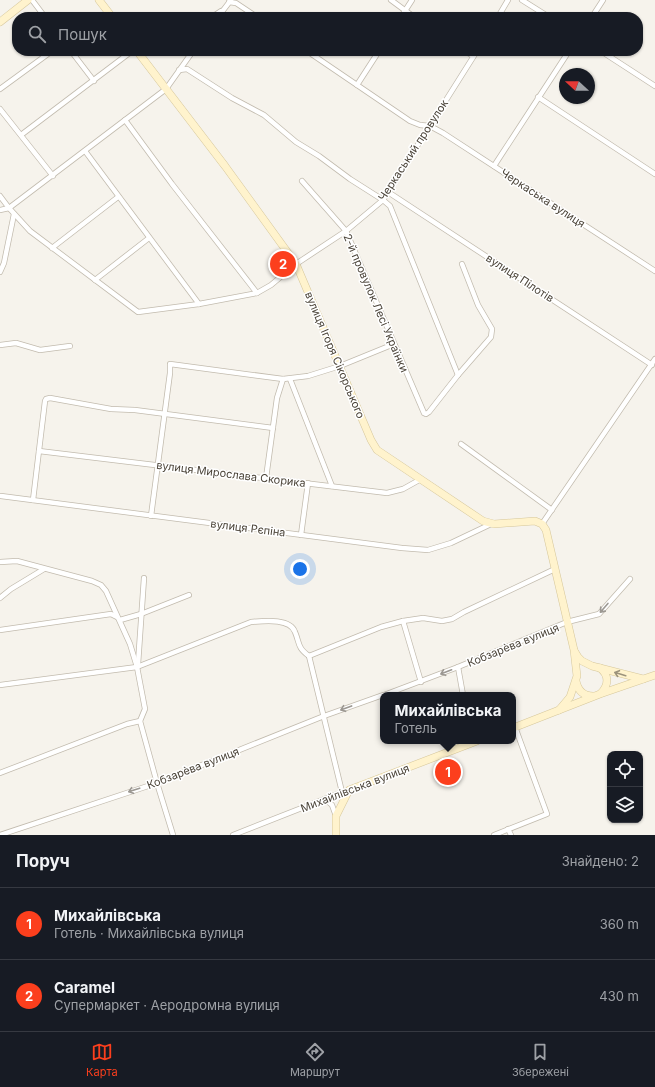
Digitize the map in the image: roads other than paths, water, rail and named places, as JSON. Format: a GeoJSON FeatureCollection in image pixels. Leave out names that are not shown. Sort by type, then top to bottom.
{"type":"FeatureCollection","features":[{"type":"Feature","properties":{"kind":"main road"},"geometry":{"type":"LineString","coordinates":[[13,12],[28,0]]}},
{"type":"Feature","properties":{"kind":"main road"},"geometry":{"type":"LineString","coordinates":[[99,0],[108,12]]}},
{"type":"Feature","properties":{"kind":"main road"},"geometry":{"type":"LineString","coordinates":[[0,22],[12,13]]}},
{"type":"Feature","properties":{"kind":"main road","name":"вулиця Ігоря Сікорського"},"geometry":{"type":"LineString","coordinates":[[141,56],[225,166],[296,264],[371,440],[377,450],[483,521],[494,524],[536,521],[542,524]]}},
{"type":"Feature","properties":{"kind":"main road"},"geometry":{"type":"LineString","coordinates":[[542,524],[546,530],[568,622],[574,650],[577,678],[579,689],[586,695],[598,695],[606,686],[607,679],[606,674],[595,666],[584,668],[577,678],[570,697],[559,710]]}},
{"type":"Feature","properties":{"kind":"main road"},"geometry":{"type":"LineString","coordinates":[[574,650],[582,661],[643,680]]}},
{"type":"Feature","properties":{"kind":"main road"},"geometry":{"type":"LineString","coordinates":[[516,726],[655,675]]}},
{"type":"Feature","properties":{"kind":"main road","name":"Михайлівська вулиця"},"geometry":{"type":"LineString","coordinates":[[346,791],[469,744]]}},
{"type":"Feature","properties":{"kind":"main road"},"geometry":{"type":"LineString","coordinates":[[336,835],[336,816],[346,791]]}},
{"type":"Feature","properties":{"kind":"street"},"geometry":{"type":"LineString","coordinates":[[32,0],[41,12]]}},
{"type":"Feature","properties":{"kind":"street"},"geometry":{"type":"LineString","coordinates":[[391,0],[405,11],[412,0]]}},
{"type":"Feature","properties":{"kind":"street"},"geometry":{"type":"LineString","coordinates":[[501,12],[508,0]]}},
{"type":"Feature","properties":{"kind":"street"},"geometry":{"type":"LineString","coordinates":[[522,0],[541,12]]}},
{"type":"Feature","properties":{"kind":"street"},"geometry":{"type":"LineString","coordinates":[[595,12],[603,0]]}},
{"type":"Feature","properties":{"kind":"street"},"geometry":{"type":"LineString","coordinates":[[221,12],[230,1],[236,3],[250,12]]}},
{"type":"Feature","properties":{"kind":"street"},"geometry":{"type":"LineString","coordinates":[[219,12],[224,8]]}},
{"type":"Feature","properties":{"kind":"street"},"geometry":{"type":"LineString","coordinates":[[0,89],[45,56]]}},
{"type":"Feature","properties":{"kind":"street"},"geometry":{"type":"LineString","coordinates":[[75,56],[94,81]]}},
{"type":"Feature","properties":{"kind":"street"},"geometry":{"type":"LineString","coordinates":[[21,135],[126,56]]}},
{"type":"Feature","properties":{"kind":"street"},"geometry":{"type":"LineString","coordinates":[[0,210],[9,208],[53,176],[166,89],[189,56]]}},
{"type":"Feature","properties":{"kind":"street","name":"Черкаська вулиця"},"geometry":{"type":"LineString","coordinates":[[315,56],[410,121],[420,126],[430,126],[443,133],[655,271]]}},
{"type":"Feature","properties":{"kind":"street"},"geometry":{"type":"LineString","coordinates":[[357,84],[376,56]]}},
{"type":"Feature","properties":{"kind":"street","name":"Черкаський провулок"},"geometry":{"type":"LineString","coordinates":[[95,280],[136,311],[199,304],[257,292],[271,285],[296,264],[346,231],[383,200],[473,56]]}},
{"type":"Feature","properties":{"kind":"street"},"geometry":{"type":"LineString","coordinates":[[494,166],[566,56]]}},
{"type":"Feature","properties":{"kind":"street"},"geometry":{"type":"LineString","coordinates":[[609,56],[655,86]]}},
{"type":"Feature","properties":{"kind":"street"},"geometry":{"type":"LineString","coordinates":[[179,70],[188,69],[232,98],[264,115],[296,142],[319,156],[390,206],[458,374],[491,337],[492,333],[492,329],[478,305],[462,264]]}},
{"type":"Feature","properties":{"kind":"street"},"geometry":{"type":"LineString","coordinates":[[538,97],[655,174]]}},
{"type":"Feature","properties":{"kind":"street"},"geometry":{"type":"LineString","coordinates":[[0,109],[53,176]]}},
{"type":"Feature","properties":{"kind":"street"},"geometry":{"type":"LineString","coordinates":[[125,120],[172,184],[257,292]]}},
{"type":"Feature","properties":{"kind":"street"},"geometry":{"type":"LineString","coordinates":[[85,151],[199,304]]}},
{"type":"Feature","properties":{"kind":"street","name":"2-й провулок Лесі Українки"},"geometry":{"type":"LineString","coordinates":[[302,181],[346,231],[424,413],[426,414],[429,412],[458,374]]}},
{"type":"Feature","properties":{"kind":"street","name":"вулиця Пілотів"},"geometry":{"type":"LineString","coordinates":[[388,192],[652,365]]}},
{"type":"Feature","properties":{"kind":"street"},"geometry":{"type":"LineString","coordinates":[[0,196],[30,231],[95,280],[149,238]]}},
{"type":"Feature","properties":{"kind":"street"},"geometry":{"type":"LineString","coordinates":[[52,248],[118,197]]}},
{"type":"Feature","properties":{"kind":"street"},"geometry":{"type":"LineString","coordinates":[[1,271],[14,214]]}},
{"type":"Feature","properties":{"kind":"street"},"geometry":{"type":"LineString","coordinates":[[0,346],[16,344],[40,350],[70,346]]}},
{"type":"Feature","properties":{"kind":"street"},"geometry":{"type":"LineString","coordinates":[[151,516],[165,414],[170,364],[290,379],[308,376],[340,366],[394,344]]}},
{"type":"Feature","properties":{"kind":"street"},"geometry":{"type":"LineString","coordinates":[[542,524],[655,360]]}},
{"type":"Feature","properties":{"kind":"street"},"geometry":{"type":"LineString","coordinates":[[266,478],[277,398],[283,379]]}},
{"type":"Feature","properties":{"kind":"street"},"geometry":{"type":"LineString","coordinates":[[290,379],[332,486]]}},
{"type":"Feature","properties":{"kind":"street"},"geometry":{"type":"LineString","coordinates":[[33,500],[46,399],[50,398],[111,409],[136,410],[273,428]]}},
{"type":"Feature","properties":{"kind":"street"},"geometry":{"type":"LineString","coordinates":[[461,444],[552,510]]}},
{"type":"Feature","properties":{"kind":"street","name":"вулиця Мирослава Скорика"},"geometry":{"type":"LineString","coordinates":[[39,451],[387,493],[403,489],[421,479]]}},
{"type":"Feature","properties":{"kind":"street"},"geometry":{"type":"LineString","coordinates":[[301,535],[308,483]]}},
{"type":"Feature","properties":{"kind":"street","name":"вулиця Рєпіна"},"geometry":{"type":"LineString","coordinates":[[1,496],[402,548],[428,550],[451,544],[491,523]]}},
{"type":"Feature","properties":{"kind":"street"},"geometry":{"type":"LineString","coordinates":[[0,562],[17,561],[92,581],[101,585],[106,591],[119,619],[137,667],[145,709],[140,721],[173,835]]}},
{"type":"Feature","properties":{"kind":"street"},"geometry":{"type":"LineString","coordinates":[[0,598],[11,589],[44,569]]}},
{"type":"Feature","properties":{"kind":"street"},"geometry":{"type":"LineString","coordinates":[[309,656],[375,630],[403,621],[423,618],[442,622],[452,619],[555,569]]}},
{"type":"Feature","properties":{"kind":"street"},"geometry":{"type":"LineString","coordinates":[[137,667],[144,578]]}},
{"type":"Feature","properties":{"kind":"street","name":"Кобзарèва вулиця"},"geometry":{"type":"LineString","coordinates":[[392,692],[421,682],[568,622],[599,614],[630,579]]}},
{"type":"Feature","properties":{"kind":"street"},"geometry":{"type":"LineString","coordinates":[[0,630],[111,614],[119,619],[141,614],[189,595]]}},
{"type":"Feature","properties":{"kind":"street"},"geometry":{"type":"LineString","coordinates":[[0,685],[137,667],[251,622],[264,620],[287,623],[292,626],[302,651],[309,656],[324,716],[346,791]]}},
{"type":"Feature","properties":{"kind":"street"},"geometry":{"type":"LineString","coordinates":[[403,621],[421,682]]}},
{"type":"Feature","properties":{"kind":"street"},"geometry":{"type":"LineString","coordinates":[[458,667],[462,692]]}},
{"type":"Feature","properties":{"kind":"street","name":"Кобзарèва вулиця"},"geometry":{"type":"LineString","coordinates":[[0,835],[157,783],[324,716],[380,696]]}},
{"type":"Feature","properties":{"kind":"street"},"geometry":{"type":"LineString","coordinates":[[0,773],[127,724],[140,721]]}},
{"type":"Feature","properties":{"kind":"street"},"geometry":{"type":"LineString","coordinates":[[494,835],[547,814],[516,732]]}},
{"type":"Feature","properties":{"kind":"street","name":"Михайлівська вулиця"},"geometry":{"type":"LineString","coordinates":[[233,835],[346,791]]}},
{"type":"Feature","properties":{"kind":"street"},"geometry":{"type":"LineString","coordinates":[[325,799],[332,805],[336,816]]}},
{"type":"Feature","properties":{"kind":"street"},"geometry":{"type":"LineString","coordinates":[[508,829],[511,835]]}},
{"type":"Feature","properties":{"kind":"place","name":"Caramel"},"geometry":{"type":"Point","coordinates":[283,264]}},
{"type":"Feature","properties":{"kind":"place","name":"Михайлівська"},"geometry":{"type":"Point","coordinates":[448,772]}}]}
